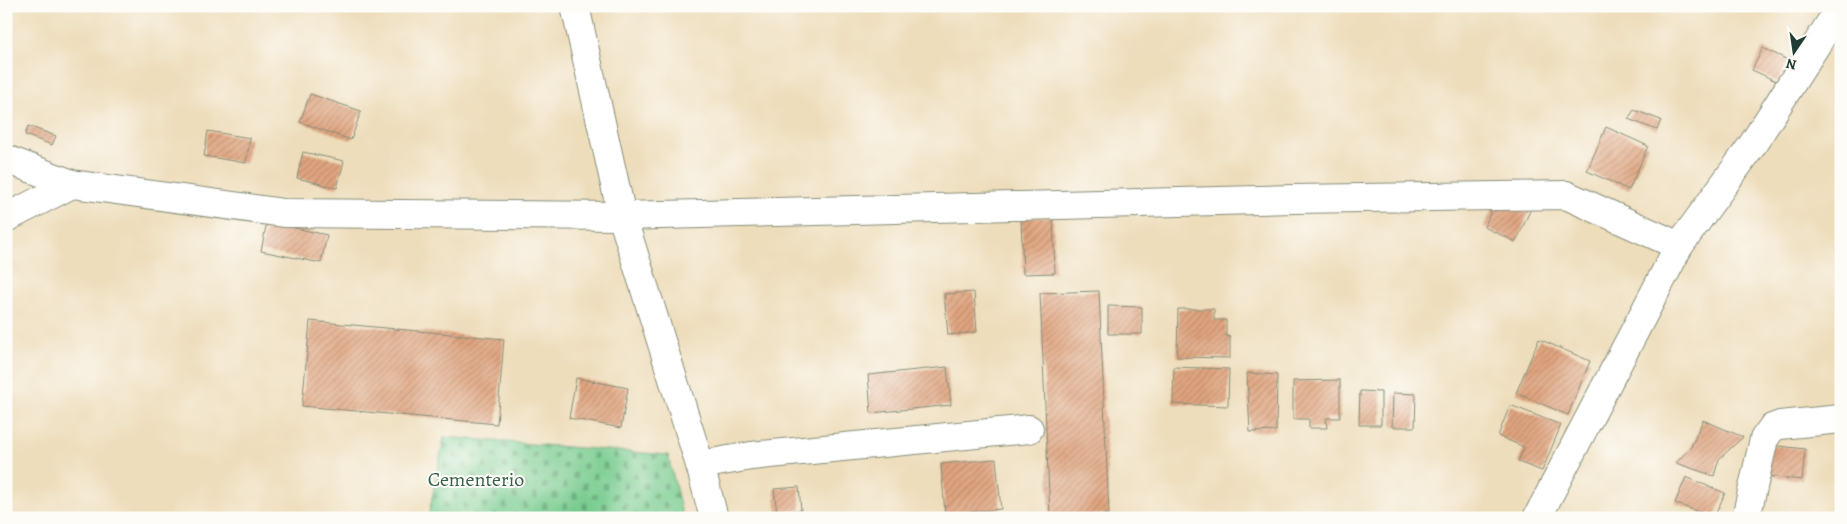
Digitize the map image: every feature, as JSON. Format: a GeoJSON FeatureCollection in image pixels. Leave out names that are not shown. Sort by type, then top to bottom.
{"type":"FeatureCollection","features":[{"type":"Feature","properties":{"kind":"street"},"geometry":{"type":"LineString","coordinates":[[575,6],[622,216],[700,465],[705,505],[714,518]]}},
{"type":"Feature","properties":{"kind":"street"},"geometry":{"type":"LineString","coordinates":[[1537,518],[1679,246],[1751,148],[1841,6]]}},
{"type":"Feature","properties":{"kind":"street"},"geometry":{"type":"LineString","coordinates":[[6,159],[72,184],[284,213],[622,216],[1294,199],[1566,195],[1679,246]]}},
{"type":"Feature","properties":{"kind":"street"},"geometry":{"type":"LineString","coordinates":[[6,218],[72,184]]}},
{"type":"Feature","properties":{"kind":"street"},"geometry":{"type":"LineString","coordinates":[[1746,518],[1764,439],[1772,428],[1780,425],[1841,419]]}},
{"type":"Feature","properties":{"kind":"street"},"geometry":{"type":"LineString","coordinates":[[700,465],[751,456],[1029,429]]}},
{"type":"Feature","properties":{"kind":"green space","name":"Cementerio"},"geometry":{"type":"Polygon","coordinates":[[[444,437],[668,455],[683,518],[428,518],[444,437]]]}},
{"type":"Feature","properties":{"kind":"building"},"geometry":{"type":"Polygon","coordinates":[[[1763,48],[1788,60],[1778,82],[1752,70],[1763,48]]]}},
{"type":"Feature","properties":{"kind":"building"},"geometry":{"type":"Polygon","coordinates":[[[310,94],[361,111],[351,140],[300,122],[310,94]]]}},
{"type":"Feature","properties":{"kind":"building"},"geometry":{"type":"Polygon","coordinates":[[[1634,110],[1661,120],[1657,130],[1628,119],[1634,110]]]}},
{"type":"Feature","properties":{"kind":"building"},"geometry":{"type":"Polygon","coordinates":[[[28,126],[56,136],[52,145],[25,135],[28,126]]]}},
{"type":"Feature","properties":{"kind":"building"},"geometry":{"type":"Polygon","coordinates":[[[1606,127],[1648,146],[1629,190],[1587,171],[1606,127]]]}},
{"type":"Feature","properties":{"kind":"building"},"geometry":{"type":"Polygon","coordinates":[[[208,131],[250,138],[246,163],[204,156],[208,131]]]}},
{"type":"Feature","properties":{"kind":"building"},"geometry":{"type":"Polygon","coordinates":[[[303,152],[344,161],[337,188],[297,178],[303,152]]]}},
{"type":"Feature","properties":{"kind":"building"},"geometry":{"type":"Polygon","coordinates":[[[1501,190],[1533,204],[1516,242],[1484,227],[1501,190]]]}},
{"type":"Feature","properties":{"kind":"building"},"geometry":{"type":"Polygon","coordinates":[[[1053,217],[1055,273],[1023,274],[1021,218],[1053,217]]]}},
{"type":"Feature","properties":{"kind":"building"},"geometry":{"type":"Polygon","coordinates":[[[267,222],[327,235],[321,263],[261,251],[267,222]]]}},
{"type":"Feature","properties":{"kind":"building"},"geometry":{"type":"Polygon","coordinates":[[[1099,291],[1109,514],[1050,517],[1040,293],[1099,291]]]}},
{"type":"Feature","properties":{"kind":"building"},"geometry":{"type":"Polygon","coordinates":[[[974,292],[977,332],[948,335],[944,294],[974,292]]]}},
{"type":"Feature","properties":{"kind":"building"},"geometry":{"type":"Polygon","coordinates":[[[1108,306],[1142,307],[1142,334],[1108,334],[1108,306]]]}},
{"type":"Feature","properties":{"kind":"building"},"geometry":{"type":"Polygon","coordinates":[[[1178,309],[1214,309],[1214,320],[1226,320],[1226,336],[1230,337],[1230,358],[1177,357],[1178,309]]]}},
{"type":"Feature","properties":{"kind":"building"},"geometry":{"type":"Polygon","coordinates":[[[310,321],[504,339],[497,424],[302,406],[310,321]]]}},
{"type":"Feature","properties":{"kind":"building"},"geometry":{"type":"Polygon","coordinates":[[[1539,339],[1590,361],[1568,415],[1516,393],[1539,339]]]}},
{"type":"Feature","properties":{"kind":"building"},"geometry":{"type":"Polygon","coordinates":[[[1841,356],[1841,390],[1835,389],[1841,356]]]}},
{"type":"Feature","properties":{"kind":"building"},"geometry":{"type":"Polygon","coordinates":[[[947,367],[951,405],[871,413],[868,375],[947,367]]]}},
{"type":"Feature","properties":{"kind":"building"},"geometry":{"type":"Polygon","coordinates":[[[1174,367],[1229,369],[1228,406],[1173,404],[1174,367]]]}},
{"type":"Feature","properties":{"kind":"building"},"geometry":{"type":"Polygon","coordinates":[[[1247,373],[1277,375],[1276,431],[1250,432],[1247,373]]]}},
{"type":"Feature","properties":{"kind":"building"},"geometry":{"type":"Polygon","coordinates":[[[576,378],[628,388],[621,428],[569,418],[576,378]]]}},
{"type":"Feature","properties":{"kind":"building"},"geometry":{"type":"Polygon","coordinates":[[[1340,380],[1340,418],[1326,418],[1327,428],[1309,428],[1309,419],[1293,419],[1293,381],[1340,380]]]}},
{"type":"Feature","properties":{"kind":"building"},"geometry":{"type":"Polygon","coordinates":[[[1360,391],[1381,392],[1381,425],[1359,425],[1360,391]]]}},
{"type":"Feature","properties":{"kind":"building"},"geometry":{"type":"Polygon","coordinates":[[[1393,393],[1416,394],[1415,427],[1392,427],[1393,393]]]}},
{"type":"Feature","properties":{"kind":"building"},"geometry":{"type":"Polygon","coordinates":[[[1510,405],[1561,425],[1542,471],[1518,462],[1524,447],[1498,436],[1510,405]]]}},
{"type":"Feature","properties":{"kind":"building"},"geometry":{"type":"Polygon","coordinates":[[[1703,420],[1743,437],[1719,459],[1714,476],[1676,463],[1691,447],[1703,420]]]}},
{"type":"Feature","properties":{"kind":"building"},"geometry":{"type":"Polygon","coordinates":[[[1770,445],[1805,449],[1802,480],[1767,476],[1770,445]]]}},
{"type":"Feature","properties":{"kind":"building"},"geometry":{"type":"Polygon","coordinates":[[[996,459],[1001,509],[945,514],[941,464],[996,459]]]}},
{"type":"Feature","properties":{"kind":"building"},"geometry":{"type":"Polygon","coordinates":[[[1686,477],[1725,493],[1714,518],[1675,503],[1686,477]]]}},
{"type":"Feature","properties":{"kind":"building"},"geometry":{"type":"Polygon","coordinates":[[[799,487],[801,510],[777,513],[774,489],[799,487]]]}}]}
